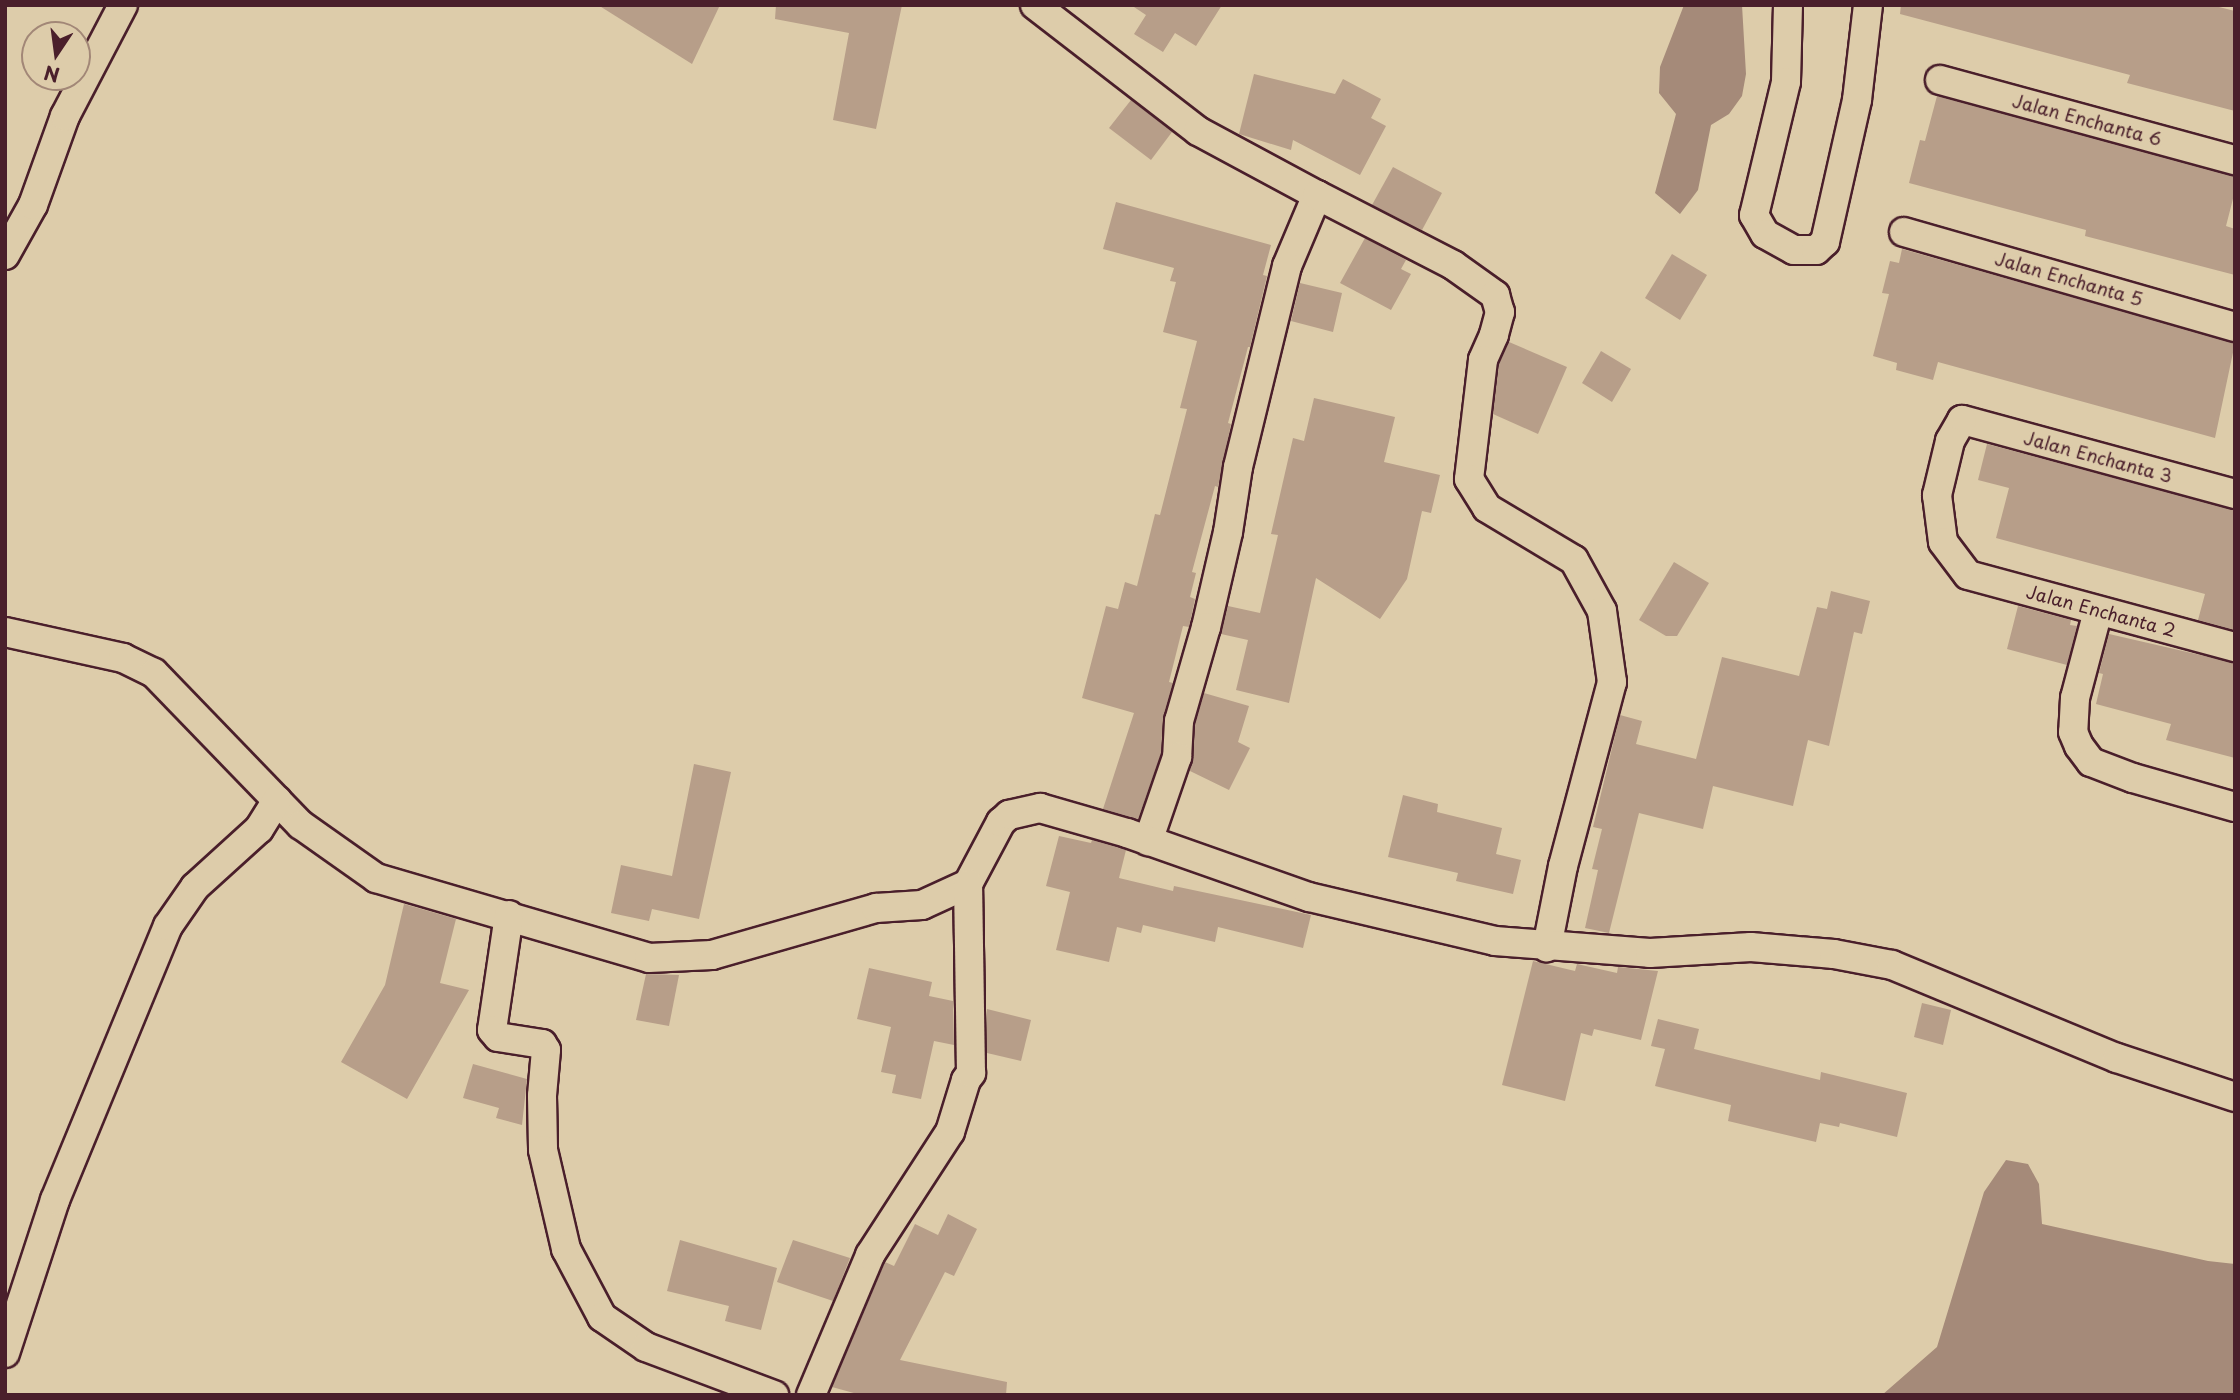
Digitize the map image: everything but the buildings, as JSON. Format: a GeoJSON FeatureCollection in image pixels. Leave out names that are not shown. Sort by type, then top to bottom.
{"type":"FeatureCollection","features":[{"type":"Feature","properties":{"kind":"street"},"geometry":{"type":"LineString","coordinates":[[5,255],[33,205],[65,116],[123,5]]}},
{"type":"Feature","properties":{"kind":"street"},"geometry":{"type":"LineString","coordinates":[[1035,5],[1199,131],[1453,265],[1496,295],[1500,312],[1483,360],[1474,415],[1469,479],[1487,508],[1574,560],[1602,611],[1612,682],[1563,866],[1547,947]]}},
{"type":"Feature","properties":{"kind":"street"},"geometry":{"type":"LineString","coordinates":[[1788,5],[1786,82],[1754,215],[1765,234],[1794,250],[1816,250],[1825,242],[1857,100],[1868,5]]}},
{"type":"Feature","properties":{"kind":"street","name":"Jalan Enchanta 6"},"geometry":{"type":"LineString","coordinates":[[1940,80],[2235,160]]}},
{"type":"Feature","properties":{"kind":"street"},"geometry":{"type":"LineString","coordinates":[[1148,841],[1177,757],[1179,721],[1206,627],[1228,532],[1238,467],[1287,266],[1317,195]]}},
{"type":"Feature","properties":{"kind":"street","name":"Jalan Enchanta 5"},"geometry":{"type":"LineString","coordinates":[[1904,232],[2235,327]]}},
{"type":"Feature","properties":{"kind":"street","name":"Jalan Enchanta 3"},"geometry":{"type":"LineString","coordinates":[[1968,575],[1943,542],[1937,495],[1950,441],[1962,420],[2235,494]]}},
{"type":"Feature","properties":{"kind":"street","name":"Jalan Enchanta 2"},"geometry":{"type":"LineString","coordinates":[[1968,575],[2235,647]]}},
{"type":"Feature","properties":{"kind":"street"},"geometry":{"type":"LineString","coordinates":[[2098,611],[2075,698],[2073,732],[2091,762],[2133,778],[2235,807]]}},
{"type":"Feature","properties":{"kind":"street"},"geometry":{"type":"LineString","coordinates":[[5,632],[122,658],[154,673],[301,825],[376,877],[649,958],[712,955],[876,908],[922,905],[968,884]]}},
{"type":"Feature","properties":{"kind":"street"},"geometry":{"type":"LineString","coordinates":[[5,1353],[55,1200],[167,926],[195,887],[259,829],[277,800]]}},
{"type":"Feature","properties":{"kind":"street"},"geometry":{"type":"LineString","coordinates":[[811,1395],[870,1255],[950,1132],[966,1080],[971,1073],[968,884],[1001,822],[1009,815],[1031,808],[1053,811],[1148,841],[1309,897],[1495,941],[1650,953],[1751,947],[1860,958],[1923,976],[2117,1058],[2235,1097]]}},
{"type":"Feature","properties":{"kind":"street"},"geometry":{"type":"LineString","coordinates":[[509,915],[491,1016],[492,1030],[498,1037],[542,1044],[546,1050],[542,1096],[543,1150],[566,1249],[602,1317],[646,1347],[774,1395]]}},
{"type":"Feature","properties":{"kind":"shaded area"},"geometry":{"type":"Polygon","coordinates":[[[1684,5],[1742,5],[1746,74],[1742,96],[1729,114],[1711,125],[1698,190],[1680,214],[1655,193],[1676,114],[1659,93],[1660,67],[1684,5]]]}},
{"type":"Feature","properties":{"kind":"shaded area"},"geometry":{"type":"Polygon","coordinates":[[[2006,1160],[2028,1164],[2039,1184],[2042,1224],[2208,1261],[2235,1264],[2235,1394],[1882,1395],[1937,1347],[1984,1192],[2006,1160]]]}}]}
